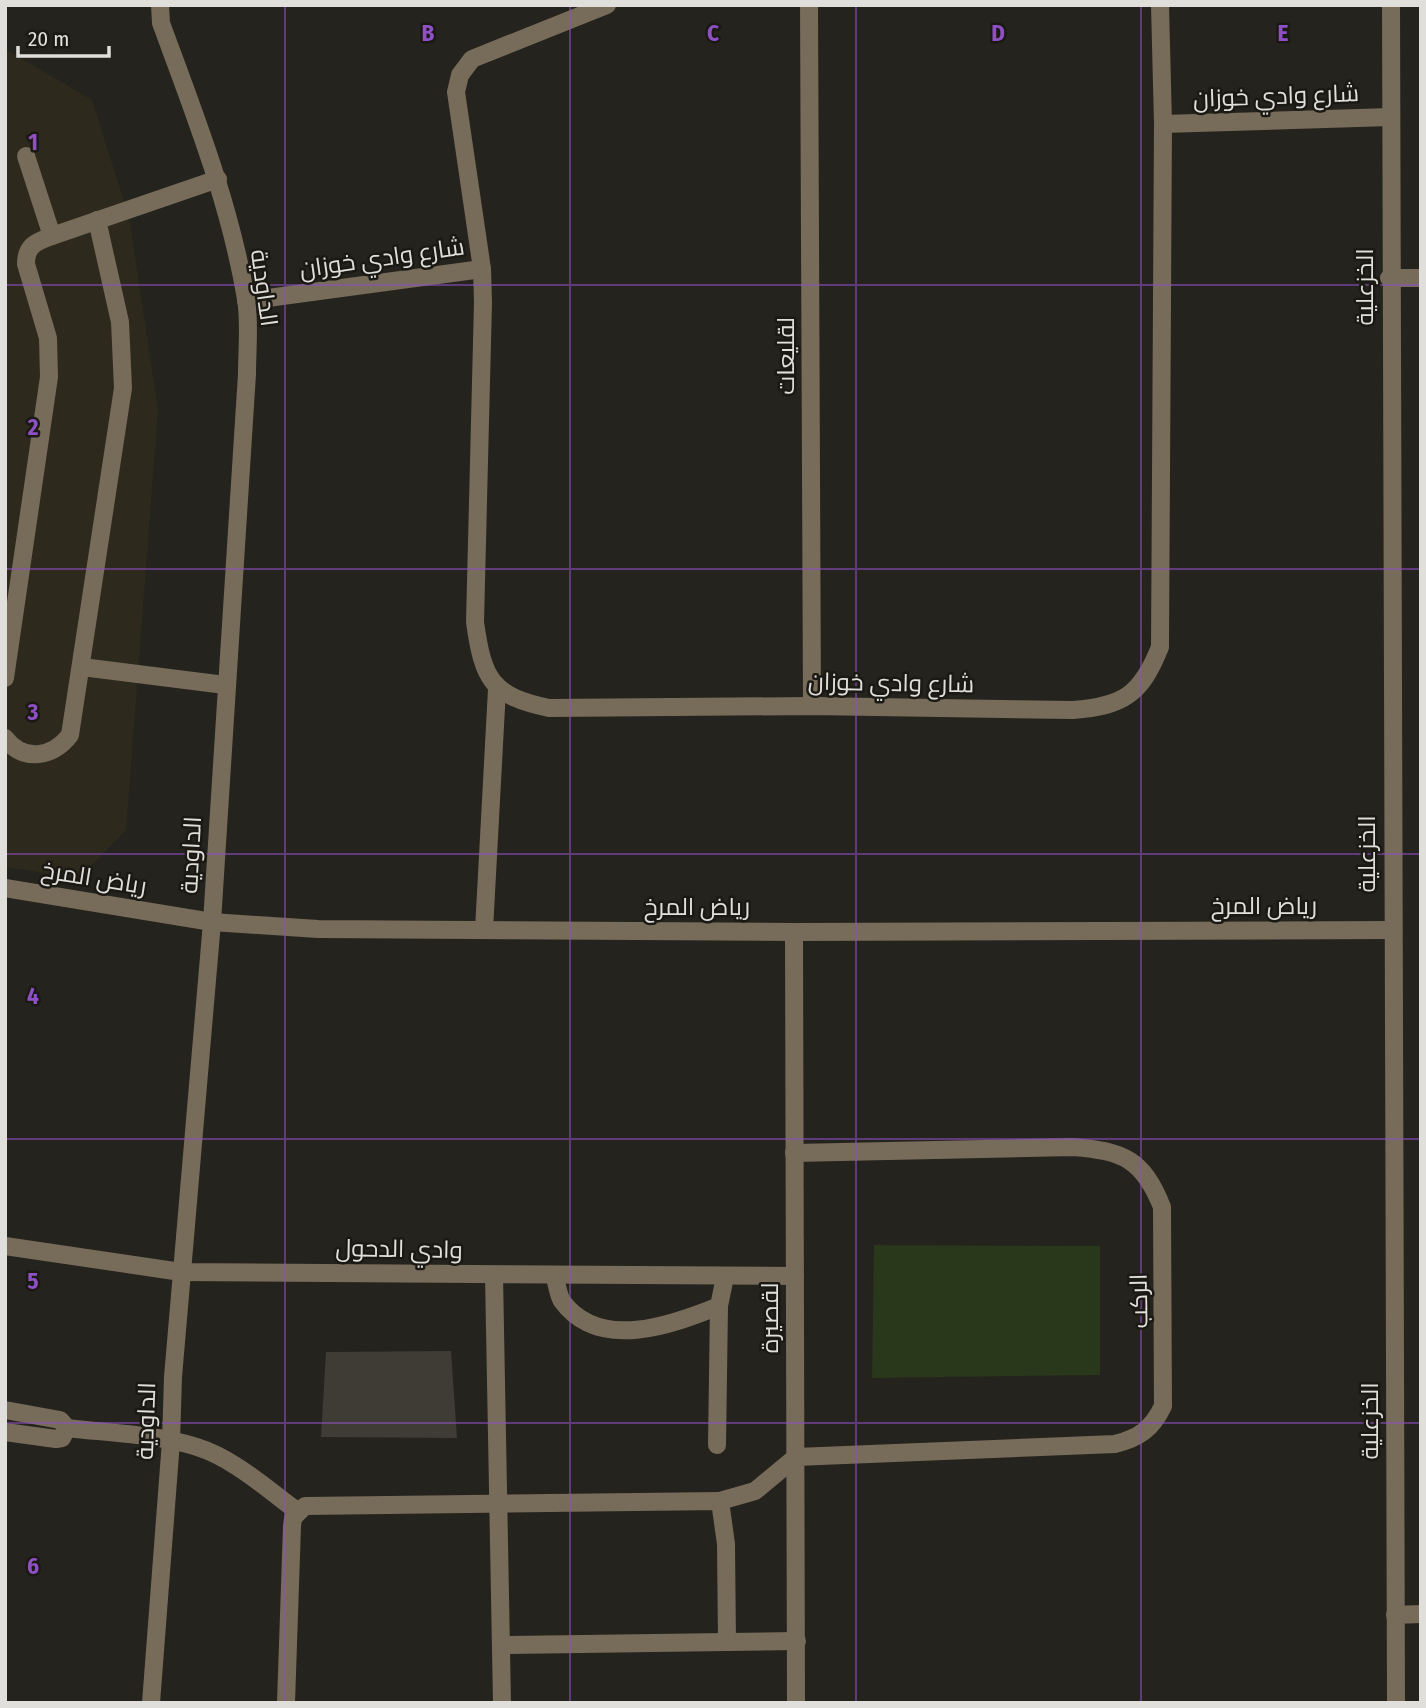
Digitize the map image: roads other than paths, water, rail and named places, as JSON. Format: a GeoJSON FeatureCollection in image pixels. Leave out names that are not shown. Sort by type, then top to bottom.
{"type":"FeatureCollection","features":[{"type":"Feature","properties":{"kind":"street","name":"الداودية"},"geometry":{"type":"LineString","coordinates":[[146,5],[160,14],[218,180],[246,301],[242,466],[225,685],[212,922],[181,1272],[151,1703]]}},
{"type":"Feature","properties":{"kind":"street","name":"شارع وادي خوزان"},"geometry":{"type":"LineString","coordinates":[[607,5],[490,50],[472,59],[460,75],[457,112],[482,269],[483,367],[475,622],[478,648],[497,689],[522,702],[549,708],[1104,708],[1131,695],[1149,675],[1160,647],[1163,124],[1160,5]]}},
{"type":"Feature","properties":{"kind":"street","name":"لقليعات"},"geometry":{"type":"LineString","coordinates":[[809,5],[812,706]]}},
{"type":"Feature","properties":{"kind":"street","name":"الخزعلية"},"geometry":{"type":"LineString","coordinates":[[1391,5],[1389,278],[1396,1703]]}},
{"type":"Feature","properties":{"kind":"street","name":"شارع وادي خوزان"},"geometry":{"type":"LineString","coordinates":[[1163,124],[1390,117]]}},
{"type":"Feature","properties":{"kind":"street"},"geometry":{"type":"LineString","coordinates":[[26,156],[52,236]]}},
{"type":"Feature","properties":{"kind":"street"},"geometry":{"type":"LineString","coordinates":[[5,678],[50,367],[48,338],[26,258],[35,243],[52,236],[218,180]]}},
{"type":"Feature","properties":{"kind":"street"},"geometry":{"type":"LineString","coordinates":[[5,738],[23,753],[36,755],[62,746],[70,735],[124,366],[120,322],[97,220]]}},
{"type":"Feature","properties":{"kind":"street","name":"شارع وادي خوزان"},"geometry":{"type":"LineString","coordinates":[[246,301],[482,269]]}},
{"type":"Feature","properties":{"kind":"street"},"geometry":{"type":"LineString","coordinates":[[1389,278],[1421,278]]}},
{"type":"Feature","properties":{"kind":"street"},"geometry":{"type":"LineString","coordinates":[[82,667],[225,685]]}},
{"type":"Feature","properties":{"kind":"street"},"geometry":{"type":"LineString","coordinates":[[484,930],[497,689]]}},
{"type":"Feature","properties":{"kind":"street","name":"رياض المرخ"},"geometry":{"type":"LineString","coordinates":[[5,888],[212,922],[318,929],[794,932],[1392,930]]}},
{"type":"Feature","properties":{"kind":"street","name":"لقصيرة"},"geometry":{"type":"LineString","coordinates":[[794,932],[796,1703]]}},
{"type":"Feature","properties":{"kind":"street","name":"الركب"},"geometry":{"type":"LineString","coordinates":[[794,1153],[1073,1147],[1100,1150],[1128,1160],[1150,1178],[1162,1207],[1165,1387],[1163,1406],[1154,1424],[1135,1439],[1115,1444],[796,1457]]}},
{"type":"Feature","properties":{"kind":"street","name":"وادي الدحول"},"geometry":{"type":"LineString","coordinates":[[5,1246],[181,1272],[795,1276]]}},
{"type":"Feature","properties":{"kind":"street"},"geometry":{"type":"LineString","coordinates":[[494,1275],[502,1703]]}},
{"type":"Feature","properties":{"kind":"street"},"geometry":{"type":"LineString","coordinates":[[554,1275],[561,1300],[587,1325],[642,1330],[663,1327],[719,1306]]}},
{"type":"Feature","properties":{"kind":"street"},"geometry":{"type":"LineString","coordinates":[[717,1445],[719,1306],[724,1277]]}},
{"type":"Feature","properties":{"kind":"street"},"geometry":{"type":"LineString","coordinates":[[5,1410],[61,1420],[67,1428],[171,1441],[209,1453],[241,1471],[298,1511]]}},
{"type":"Feature","properties":{"kind":"street"},"geometry":{"type":"LineString","coordinates":[[5,1432],[56,1439],[62,1438],[67,1428]]}},
{"type":"Feature","properties":{"kind":"street"},"geometry":{"type":"LineString","coordinates":[[286,1703],[292,1526],[298,1511],[313,1506],[720,1501],[755,1491],[796,1457]]}},
{"type":"Feature","properties":{"kind":"street"},"geometry":{"type":"LineString","coordinates":[[720,1501],[726,1544],[727,1642]]}},
{"type":"Feature","properties":{"kind":"street"},"geometry":{"type":"LineString","coordinates":[[1395,1615],[1421,1614]]}},
{"type":"Feature","properties":{"kind":"street"},"geometry":{"type":"LineString","coordinates":[[501,1644],[797,1641]]}}]}
